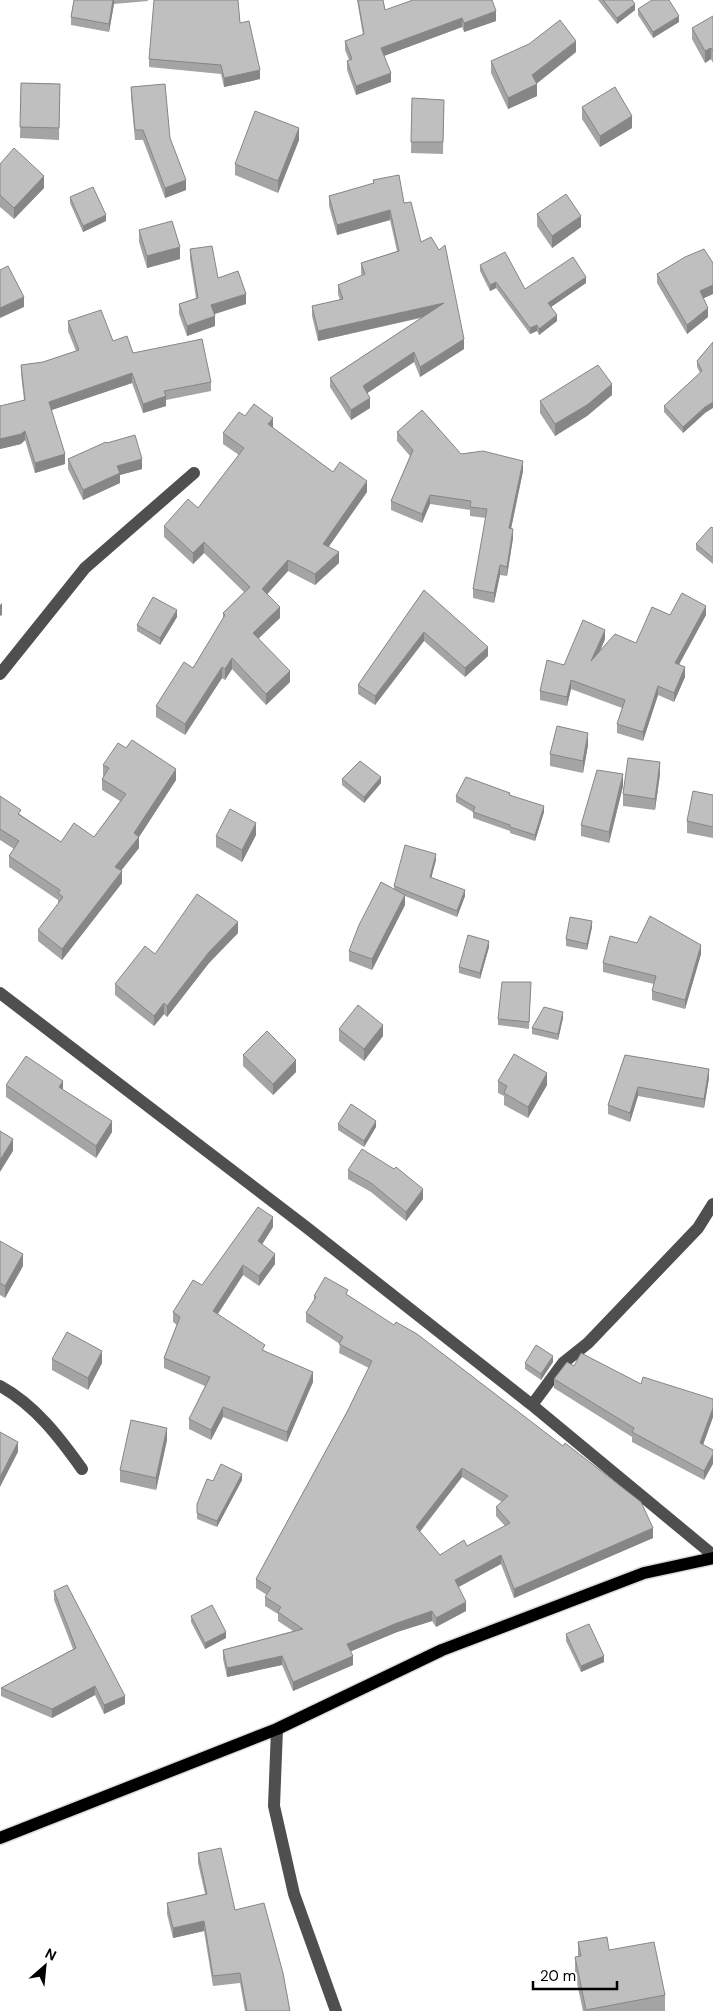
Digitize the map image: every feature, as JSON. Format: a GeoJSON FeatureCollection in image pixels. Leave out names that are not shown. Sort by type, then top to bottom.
{"type":"FeatureCollection","features":[{"type":"Feature","properties":{"kind":"main road"},"geometry":{"type":"LineString","coordinates":[[0,1838],[276,1729],[442,1650],[644,1573],[713,1556]]}},
{"type":"Feature","properties":{"kind":"street"},"geometry":{"type":"LineString","coordinates":[[0,674],[85,568],[194,474]]}},
{"type":"Feature","properties":{"kind":"street"},"geometry":{"type":"LineString","coordinates":[[0,993],[306,1227],[532,1404],[713,1556]]}},
{"type":"Feature","properties":{"kind":"street"},"geometry":{"type":"LineString","coordinates":[[532,1404],[563,1364],[588,1344],[698,1228],[713,1204]]}},
{"type":"Feature","properties":{"kind":"street"},"geometry":{"type":"LineString","coordinates":[[0,1386],[15,1394],[58,1435],[82,1469]]}},
{"type":"Feature","properties":{"kind":"street"},"geometry":{"type":"LineString","coordinates":[[276,1729],[274,1806],[294,1894],[336,2011]]}},
{"type":"Feature","properties":{"kind":"building"},"geometry":{"type":"Polygon","coordinates":[[[74,0],[113,0],[109,24],[71,17],[74,0]]]}},
{"type":"Feature","properties":{"kind":"building"},"geometry":{"type":"Polygon","coordinates":[[[154,0],[238,0],[240,23],[249,21],[260,70],[224,78],[221,65],[149,59],[154,0]]]}},
{"type":"Feature","properties":{"kind":"building"},"geometry":{"type":"Polygon","coordinates":[[[358,0],[383,0],[385,10],[413,0],[492,0],[496,11],[464,23],[462,18],[381,48],[391,73],[356,86],[347,61],[352,59],[345,41],[364,34],[358,0]]]}},
{"type":"Feature","properties":{"kind":"building"},"geometry":{"type":"Polygon","coordinates":[[[603,0],[632,0],[635,4],[617,18],[603,0]]]}},
{"type":"Feature","properties":{"kind":"building"},"geometry":{"type":"Polygon","coordinates":[[[652,0],[669,0],[679,16],[653,32],[638,9],[652,0]]]}},
{"type":"Feature","properties":{"kind":"building"},"geometry":{"type":"Polygon","coordinates":[[[713,16],[713,51],[711,48],[705,51],[692,28],[713,16]]]}},
{"type":"Feature","properties":{"kind":"building"},"geometry":{"type":"Polygon","coordinates":[[[560,20],[576,41],[532,75],[537,84],[508,98],[491,61],[529,44],[560,20]]]}},
{"type":"Feature","properties":{"kind":"building"},"geometry":{"type":"Polygon","coordinates":[[[21,83],[60,84],[59,128],[20,127],[21,83]]]}},
{"type":"Feature","properties":{"kind":"building"},"geometry":{"type":"Polygon","coordinates":[[[165,84],[170,138],[186,180],[165,188],[143,130],[135,130],[131,87],[165,84]]]}},
{"type":"Feature","properties":{"kind":"building"},"geometry":{"type":"Polygon","coordinates":[[[615,87],[632,116],[600,136],[582,107],[615,87]]]}},
{"type":"Feature","properties":{"kind":"building"},"geometry":{"type":"Polygon","coordinates":[[[412,98],[444,100],[443,142],[411,142],[412,98]]]}},
{"type":"Feature","properties":{"kind":"building"},"geometry":{"type":"Polygon","coordinates":[[[255,111],[299,128],[278,181],[235,164],[255,111]]]}},
{"type":"Feature","properties":{"kind":"building"},"geometry":{"type":"Polygon","coordinates":[[[14,148],[44,176],[14,208],[0,195],[0,164],[14,148]]]}},
{"type":"Feature","properties":{"kind":"building"},"geometry":{"type":"Polygon","coordinates":[[[399,175],[404,203],[411,202],[421,242],[431,237],[439,250],[445,245],[464,339],[420,367],[414,352],[363,386],[370,398],[351,410],[330,378],[444,303],[318,331],[312,306],[343,299],[338,285],[365,274],[361,263],[399,251],[390,210],[337,225],[329,196],[374,183],[373,180],[399,175]]]}},
{"type":"Feature","properties":{"kind":"building"},"geometry":{"type":"Polygon","coordinates":[[[93,187],[106,215],[83,226],[70,197],[93,187]]]}},
{"type":"Feature","properties":{"kind":"building"},"geometry":{"type":"Polygon","coordinates":[[[566,194],[581,216],[552,236],[537,214],[566,194]]]}},
{"type":"Feature","properties":{"kind":"building"},"geometry":{"type":"Polygon","coordinates":[[[172,221],[180,247],[147,256],[139,230],[172,221]]]}},
{"type":"Feature","properties":{"kind":"building"},"geometry":{"type":"Polygon","coordinates":[[[212,246],[218,278],[238,271],[246,294],[211,305],[215,316],[187,326],[179,304],[198,298],[190,249],[212,246]]]}},
{"type":"Feature","properties":{"kind":"building"},"geometry":{"type":"Polygon","coordinates":[[[704,249],[713,263],[713,285],[700,291],[708,308],[687,325],[657,274],[685,257],[704,249]]]}},
{"type":"Feature","properties":{"kind":"building"},"geometry":{"type":"Polygon","coordinates":[[[505,252],[525,289],[573,257],[586,277],[548,303],[557,315],[539,329],[537,325],[530,328],[496,282],[490,285],[480,265],[505,252]]]}},
{"type":"Feature","properties":{"kind":"building"},"geometry":{"type":"Polygon","coordinates":[[[8,266],[24,297],[0,308],[0,270],[8,266]]]}},
{"type":"Feature","properties":{"kind":"building"},"geometry":{"type":"Polygon","coordinates":[[[101,310],[113,341],[127,336],[133,353],[202,339],[211,382],[164,391],[166,396],[143,404],[132,373],[49,402],[65,454],[35,463],[25,431],[21,434],[0,439],[0,406],[25,400],[21,365],[43,362],[79,350],[68,321],[101,310]]]}},
{"type":"Feature","properties":{"kind":"building"},"geometry":{"type":"Polygon","coordinates":[[[713,342],[713,402],[683,427],[664,406],[702,371],[697,361],[713,342]]]}},
{"type":"Feature","properties":{"kind":"building"},"geometry":{"type":"Polygon","coordinates":[[[598,365],[612,384],[587,405],[555,424],[540,401],[598,365]]]}},
{"type":"Feature","properties":{"kind":"building"},"geometry":{"type":"Polygon","coordinates":[[[254,404],[273,418],[268,424],[333,472],[340,462],[367,481],[323,544],[339,552],[315,574],[288,560],[262,589],[280,607],[253,633],[290,671],[266,694],[232,658],[225,669],[222,667],[185,724],[156,706],[184,662],[193,668],[225,615],[223,613],[250,587],[204,542],[193,553],[164,526],[188,499],[198,508],[244,448],[223,433],[239,412],[245,416],[254,404]]]}},
{"type":"Feature","properties":{"kind":"building"},"geometry":{"type":"Polygon","coordinates":[[[422,410],[461,454],[483,451],[523,461],[509,528],[513,529],[507,567],[500,565],[494,593],[473,589],[487,509],[470,507],[471,501],[430,495],[422,514],[391,501],[413,450],[397,432],[422,410]]]}},
{"type":"Feature","properties":{"kind":"building"},"geometry":{"type":"Polygon","coordinates":[[[135,435],[142,459],[117,466],[120,473],[83,490],[68,459],[106,442],[135,435]]]}},
{"type":"Feature","properties":{"kind":"building"},"geometry":{"type":"Polygon","coordinates":[[[711,527],[713,528],[713,558],[696,544],[711,527]]]}},
{"type":"Feature","properties":{"kind":"building"},"geometry":{"type":"Polygon","coordinates":[[[424,590],[488,647],[465,668],[424,632],[375,696],[358,685],[424,590]]]}},
{"type":"Feature","properties":{"kind":"building"},"geometry":{"type":"Polygon","coordinates":[[[682,593],[706,606],[675,663],[685,667],[674,693],[658,686],[643,732],[617,724],[625,700],[571,680],[567,697],[540,691],[547,660],[564,665],[583,620],[605,630],[591,661],[615,634],[636,643],[652,607],[670,615],[682,593]]]}},
{"type":"Feature","properties":{"kind":"building"},"geometry":{"type":"Polygon","coordinates":[[[153,597],[177,610],[160,638],[137,625],[153,597]]]}},
{"type":"Feature","properties":{"kind":"building"},"geometry":{"type":"Polygon","coordinates":[[[557,726],[588,733],[583,761],[550,754],[557,726]]]}},
{"type":"Feature","properties":{"kind":"building"},"geometry":{"type":"Polygon","coordinates":[[[132,740],[176,769],[134,833],[139,837],[115,867],[122,871],[62,949],[38,930],[63,897],[58,893],[60,890],[9,856],[19,841],[0,829],[0,796],[21,810],[18,814],[61,842],[74,823],[94,837],[126,794],[102,779],[109,768],[103,765],[118,743],[126,748],[132,740]]]}},
{"type":"Feature","properties":{"kind":"building"},"geometry":{"type":"Polygon","coordinates":[[[628,758],[660,762],[655,799],[623,794],[628,758]]]}},
{"type":"Feature","properties":{"kind":"building"},"geometry":{"type":"Polygon","coordinates":[[[360,761],[381,777],[364,797],[342,779],[360,761]]]}},
{"type":"Feature","properties":{"kind":"building"},"geometry":{"type":"Polygon","coordinates":[[[597,770],[623,774],[609,832],[581,825],[597,770]]]}},
{"type":"Feature","properties":{"kind":"building"},"geometry":{"type":"Polygon","coordinates":[[[466,777],[510,793],[509,795],[544,806],[535,835],[473,812],[475,807],[456,796],[466,777]]]}},
{"type":"Feature","properties":{"kind":"building"},"geometry":{"type":"Polygon","coordinates":[[[693,791],[713,795],[713,827],[687,821],[693,791]]]}},
{"type":"Feature","properties":{"kind":"building"},"geometry":{"type":"Polygon","coordinates":[[[230,809],[256,823],[242,850],[216,836],[230,809]]]}},
{"type":"Feature","properties":{"kind":"building"},"geometry":{"type":"Polygon","coordinates":[[[405,845],[436,854],[430,877],[465,890],[457,911],[394,886],[405,845]]]}},
{"type":"Feature","properties":{"kind":"building"},"geometry":{"type":"Polygon","coordinates":[[[381,882],[405,895],[372,959],[349,951],[359,925],[381,882]]]}},
{"type":"Feature","properties":{"kind":"building"},"geometry":{"type":"Polygon","coordinates":[[[197,894],[238,922],[209,952],[167,1006],[164,1003],[154,1016],[115,984],[145,946],[155,954],[197,894]]]}},
{"type":"Feature","properties":{"kind":"building"},"geometry":{"type":"Polygon","coordinates":[[[650,916],[701,945],[685,1000],[652,991],[656,976],[603,963],[610,936],[637,943],[650,916]]]}},
{"type":"Feature","properties":{"kind":"building"},"geometry":{"type":"Polygon","coordinates":[[[570,917],[592,921],[587,944],[566,939],[570,917]]]}},
{"type":"Feature","properties":{"kind":"building"},"geometry":{"type":"Polygon","coordinates":[[[468,935],[489,941],[480,973],[459,967],[468,935]]]}},
{"type":"Feature","properties":{"kind":"building"},"geometry":{"type":"Polygon","coordinates":[[[502,982],[531,982],[529,1022],[498,1019],[502,982]]]}},
{"type":"Feature","properties":{"kind":"building"},"geometry":{"type":"Polygon","coordinates":[[[358,1005],[383,1025],[364,1049],[339,1029],[358,1005]]]}},
{"type":"Feature","properties":{"kind":"building"},"geometry":{"type":"Polygon","coordinates":[[[544,1007],[563,1012],[558,1034],[532,1028],[544,1007]]]}},
{"type":"Feature","properties":{"kind":"building"},"geometry":{"type":"Polygon","coordinates":[[[267,1031],[296,1060],[273,1084],[243,1055],[267,1031]]]}},
{"type":"Feature","properties":{"kind":"building"},"geometry":{"type":"Polygon","coordinates":[[[514,1054],[547,1073],[528,1107],[504,1093],[507,1086],[498,1081],[514,1054]]]}},
{"type":"Feature","properties":{"kind":"building"},"geometry":{"type":"Polygon","coordinates":[[[625,1055],[709,1069],[704,1099],[638,1087],[630,1113],[608,1105],[625,1055]]]}},
{"type":"Feature","properties":{"kind":"building"},"geometry":{"type":"Polygon","coordinates":[[[26,1056],[63,1081],[59,1087],[112,1121],[96,1146],[6,1085],[26,1056]]]}},
{"type":"Feature","properties":{"kind":"building"},"geometry":{"type":"Polygon","coordinates":[[[351,1104],[376,1121],[364,1141],[338,1124],[351,1104]]]}},
{"type":"Feature","properties":{"kind":"building"},"geometry":{"type":"Polygon","coordinates":[[[0,1131],[13,1139],[0,1160],[0,1131]]]}},
{"type":"Feature","properties":{"kind":"building"},"geometry":{"type":"Polygon","coordinates":[[[362,1149],[394,1169],[396,1167],[423,1189],[406,1212],[371,1183],[348,1170],[362,1149]]]}},
{"type":"Feature","properties":{"kind":"building"},"geometry":{"type":"Polygon","coordinates":[[[258,1207],[273,1217],[258,1241],[275,1254],[259,1276],[243,1265],[213,1311],[265,1345],[262,1350],[313,1372],[287,1432],[223,1407],[211,1430],[189,1419],[210,1377],[164,1358],[180,1317],[173,1312],[193,1280],[202,1285],[258,1207]]]}},
{"type":"Feature","properties":{"kind":"building"},"geometry":{"type":"Polygon","coordinates":[[[0,1241],[23,1254],[5,1286],[0,1283],[0,1241]]]}},
{"type":"Feature","properties":{"kind":"building"},"geometry":{"type":"Polygon","coordinates":[[[325,1277],[348,1290],[346,1294],[394,1325],[396,1322],[417,1334],[563,1446],[565,1443],[641,1502],[653,1528],[514,1589],[501,1555],[455,1580],[466,1602],[436,1618],[432,1611],[347,1644],[353,1656],[293,1682],[282,1656],[227,1668],[223,1650],[303,1629],[278,1612],[281,1607],[265,1597],[271,1588],[256,1579],[347,1412],[372,1361],[339,1344],[343,1337],[306,1313],[316,1297],[314,1296],[325,1277]],[[462,1468],[416,1527],[440,1555],[464,1540],[467,1546],[510,1523],[496,1507],[508,1496],[462,1468]]]}},
{"type":"Feature","properties":{"kind":"building"},"geometry":{"type":"Polygon","coordinates":[[[67,1332],[102,1351],[88,1378],[52,1359],[67,1332]]]}},
{"type":"Feature","properties":{"kind":"building"},"geometry":{"type":"Polygon","coordinates":[[[536,1345],[553,1356],[541,1374],[525,1363],[536,1345]]]}},
{"type":"Feature","properties":{"kind":"building"},"geometry":{"type":"Polygon","coordinates":[[[581,1353],[641,1384],[643,1377],[713,1399],[713,1408],[700,1443],[713,1450],[713,1454],[704,1471],[632,1432],[634,1428],[554,1379],[567,1362],[574,1366],[581,1353]]]}},
{"type":"Feature","properties":{"kind":"building"},"geometry":{"type":"Polygon","coordinates":[[[131,1420],[167,1428],[156,1478],[120,1470],[131,1420]]]}},
{"type":"Feature","properties":{"kind":"building"},"geometry":{"type":"Polygon","coordinates":[[[0,1432],[18,1442],[0,1477],[0,1432]]]}},
{"type":"Feature","properties":{"kind":"building"},"geometry":{"type":"Polygon","coordinates":[[[221,1464],[242,1474],[217,1521],[197,1513],[197,1504],[207,1479],[213,1481],[221,1464]]]}},
{"type":"Feature","properties":{"kind":"building"},"geometry":{"type":"Polygon","coordinates":[[[67,1585],[125,1696],[104,1705],[95,1686],[52,1709],[1,1688],[76,1648],[54,1591],[67,1585]]]}},
{"type":"Feature","properties":{"kind":"building"},"geometry":{"type":"Polygon","coordinates":[[[212,1605],[226,1632],[205,1643],[191,1616],[212,1605]]]}},
{"type":"Feature","properties":{"kind":"building"},"geometry":{"type":"Polygon","coordinates":[[[589,1624],[604,1656],[581,1666],[566,1634],[589,1624]]]}},
{"type":"Feature","properties":{"kind":"building"},"geometry":{"type":"Polygon","coordinates":[[[221,1848],[235,1910],[264,1903],[283,1973],[290,2011],[247,2011],[240,1973],[213,1976],[204,1921],[173,1928],[167,1903],[207,1894],[198,1853],[221,1848]]]}},
{"type":"Feature","properties":{"kind":"building"},"geometry":{"type":"Polygon","coordinates":[[[607,1937],[609,1950],[654,1942],[665,1995],[586,2010],[575,1957],[581,1956],[578,1942],[607,1937]]]}}]}
